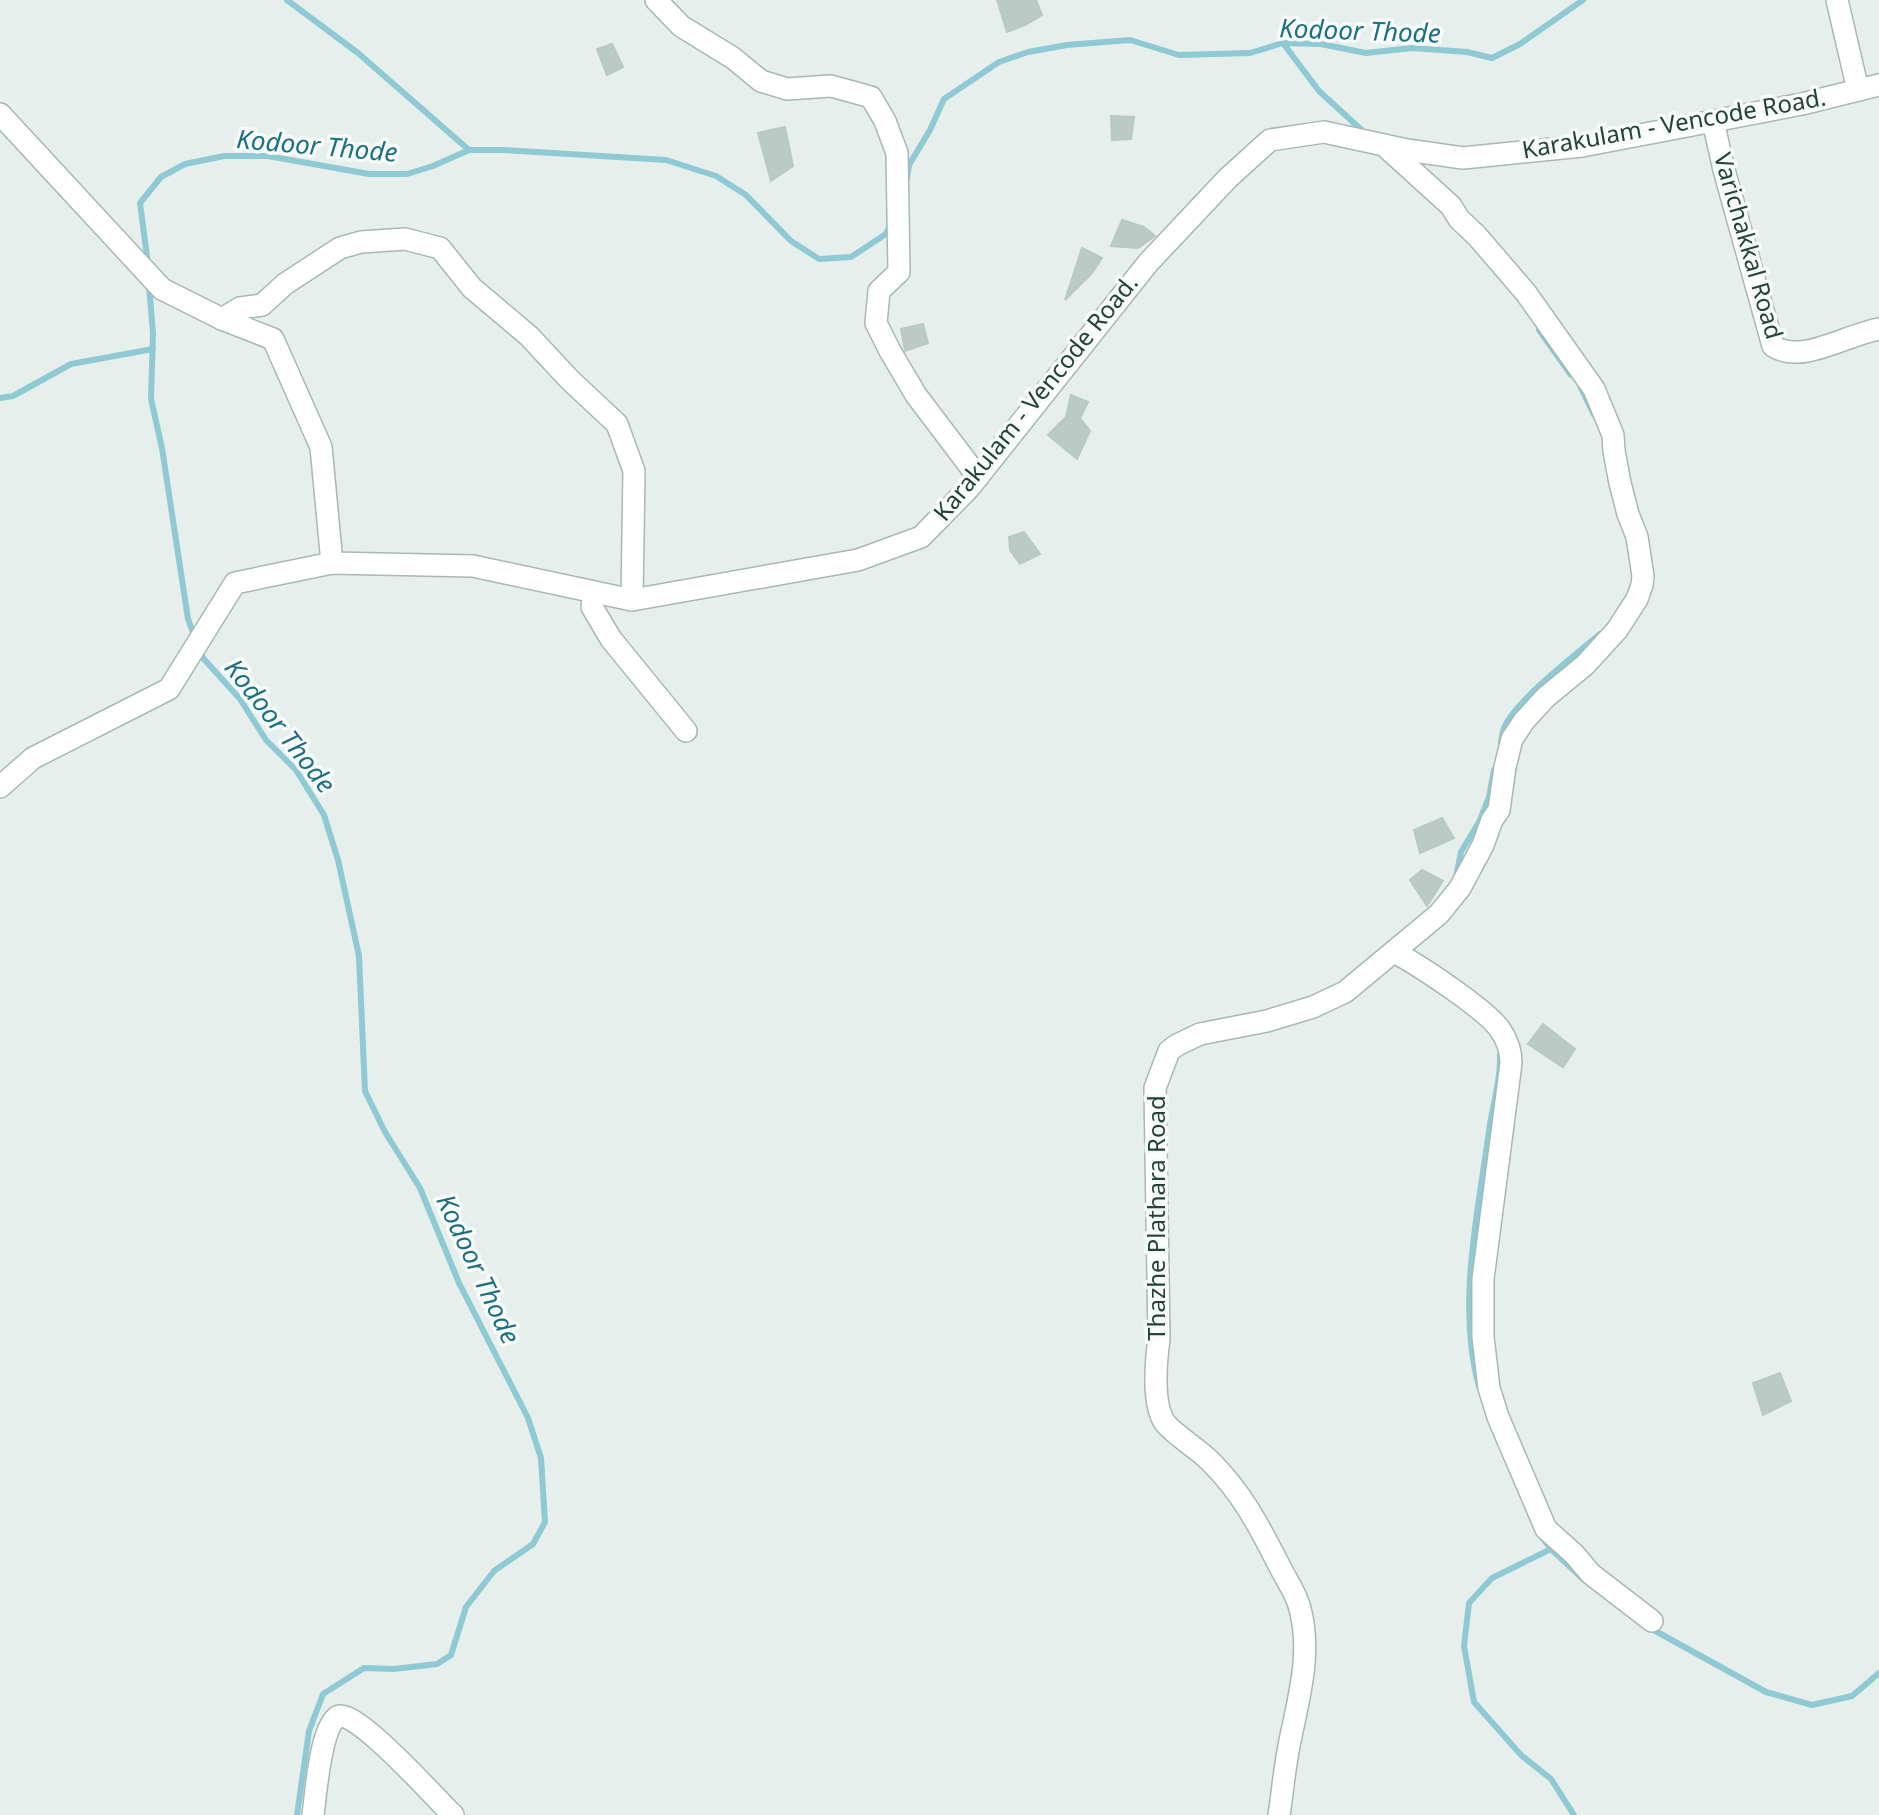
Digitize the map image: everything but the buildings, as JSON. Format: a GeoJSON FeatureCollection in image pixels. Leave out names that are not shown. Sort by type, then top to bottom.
{"type":"FeatureCollection","features":[{"type":"Feature","properties":{"kind":"street"},"geometry":{"type":"LineString","coordinates":[[656,0],[681,26],[733,58],[761,81],[787,89],[831,86],[871,97],[888,128],[897,153],[899,232],[899,272],[879,291],[876,323],[916,395],[978,477]]}},
{"type":"Feature","properties":{"kind":"street"},"geometry":{"type":"LineString","coordinates":[[1837,0],[1869,88]]}},
{"type":"Feature","properties":{"kind":"street","name":"Karakulam - Vencode Road."},"geometry":{"type":"LineString","coordinates":[[0,787],[33,758],[169,689],[235,583],[332,563],[473,566],[632,600],[858,560],[921,537],[978,477],[1148,263],[1228,178],[1270,140],[1324,132],[1375,144],[1463,158],[1582,146],[1802,104],[1869,88]]}},
{"type":"Feature","properties":{"kind":"street"},"geometry":{"type":"LineString","coordinates":[[0,114],[162,289],[222,319],[273,339],[321,447],[332,563]]}},
{"type":"Feature","properties":{"kind":"street","name":"Varichakkal Road"},"geometry":{"type":"LineString","coordinates":[[1713,121],[1773,346],[1784,353],[1812,351],[1846,337],[1879,329]]}},
{"type":"Feature","properties":{"kind":"street","name":"Thazhe Plathara Road"},"geometry":{"type":"LineString","coordinates":[[1279,1815],[1305,1655],[1299,1604],[1256,1519],[1243,1500],[1209,1461],[1164,1422],[1160,1408],[1154,1372],[1159,1339],[1155,1088],[1169,1051],[1177,1045],[1189,1038],[1221,1028],[1267,1021],[1313,1007],[1345,992],[1430,922],[1455,897],[1499,810],[1505,767],[1513,739],[1524,721],[1546,697],[1585,665],[1617,630],[1637,599],[1643,576],[1637,537],[1628,514],[1616,461],[1613,435],[1594,389],[1526,293],[1459,219],[1451,206],[1375,144]]}},
{"type":"Feature","properties":{"kind":"street"},"geometry":{"type":"LineString","coordinates":[[222,319],[240,308],[262,305],[285,284],[340,248],[361,242],[405,239],[440,248],[472,288],[529,336],[569,379],[617,424],[634,471],[632,600]]}},
{"type":"Feature","properties":{"kind":"street"},"geometry":{"type":"LineString","coordinates":[[594,593],[592,607],[611,639],[686,731]]}},
{"type":"Feature","properties":{"kind":"street"},"geometry":{"type":"LineString","coordinates":[[1394,952],[1434,976],[1492,1021],[1501,1029],[1511,1052],[1483,1279],[1483,1338],[1489,1388],[1498,1417],[1546,1529],[1574,1554],[1591,1574],[1652,1622]]}},
{"type":"Feature","properties":{"kind":"street"},"geometry":{"type":"LineString","coordinates":[[313,1815],[321,1749],[331,1723],[339,1715],[343,1715],[353,1719],[379,1740],[453,1815]]}},
{"type":"Feature","properties":{"kind":"waterway"},"geometry":{"type":"LineString","coordinates":[[287,0],[358,53],[469,150]]}},
{"type":"Feature","properties":{"kind":"waterway","name":"Kodoor Thode"},"geometry":{"type":"LineString","coordinates":[[907,178],[909,165],[930,130],[944,99],[999,62],[1028,52],[1067,45],[1130,40],[1179,55],[1250,53],[1283,43],[1321,44],[1366,53],[1412,48],[1467,52],[1492,58],[1520,44],[1583,0]]}},
{"type":"Feature","properties":{"kind":"waterway"},"geometry":{"type":"LineString","coordinates":[[1283,43],[1319,91],[1366,134]]}},
{"type":"Feature","properties":{"kind":"waterway","name":"Kodoor Thode"},"geometry":{"type":"LineString","coordinates":[[148,264],[140,203],[161,177],[185,164],[224,156],[268,156],[369,174],[407,174],[469,150],[666,160],[716,176],[746,195],[791,241],[819,259],[851,257],[886,234],[890,225]]}},
{"type":"Feature","properties":{"kind":"waterway","name":"Kodoor Thode"},"geometry":{"type":"LineString","coordinates":[[149,286],[153,333],[151,399],[162,448],[188,619],[195,638]]}},
{"type":"Feature","properties":{"kind":"waterway"},"geometry":{"type":"LineString","coordinates":[[1539,330],[1571,375]]}},
{"type":"Feature","properties":{"kind":"waterway"},"geometry":{"type":"LineString","coordinates":[[0,398],[13,396],[71,364],[153,349]]}},
{"type":"Feature","properties":{"kind":"waterway"},"geometry":{"type":"LineString","coordinates":[[1580,386],[1594,415]]}},
{"type":"Feature","properties":{"kind":"waterway"},"geometry":{"type":"LineString","coordinates":[[1501,743],[1505,726],[1522,703],[1600,634]]}},
{"type":"Feature","properties":{"kind":"waterway","name":"Kodoor Thode"},"geometry":{"type":"LineString","coordinates":[[200,651],[203,658],[240,699],[266,740],[296,770],[324,815],[338,860],[359,956],[365,1091],[385,1132],[420,1188],[459,1283],[528,1418],[541,1458],[545,1522],[533,1544],[494,1571],[466,1607],[451,1655],[437,1664],[394,1669],[364,1668],[323,1694],[309,1731],[297,1815]]}},
{"type":"Feature","properties":{"kind":"waterway"},"geometry":{"type":"LineString","coordinates":[[1456,877],[1461,852],[1479,822],[1489,797],[1494,770]]}},
{"type":"Feature","properties":{"kind":"waterway"},"geometry":{"type":"LineString","coordinates":[[1479,1387],[1472,1355],[1469,1289],[1500,1055]]}},
{"type":"Feature","properties":{"kind":"waterway"},"geometry":{"type":"LineString","coordinates":[[1541,1536],[1584,1580]]}},
{"type":"Feature","properties":{"kind":"waterway"},"geometry":{"type":"LineString","coordinates":[[1551,1549],[1492,1578],[1469,1603],[1464,1646],[1474,1702],[1521,1755],[1551,1779],[1574,1815]]}},
{"type":"Feature","properties":{"kind":"waterway"},"geometry":{"type":"LineString","coordinates":[[1650,1628],[1766,1692],[1812,1705],[1852,1696],[1879,1673]]}}]}
